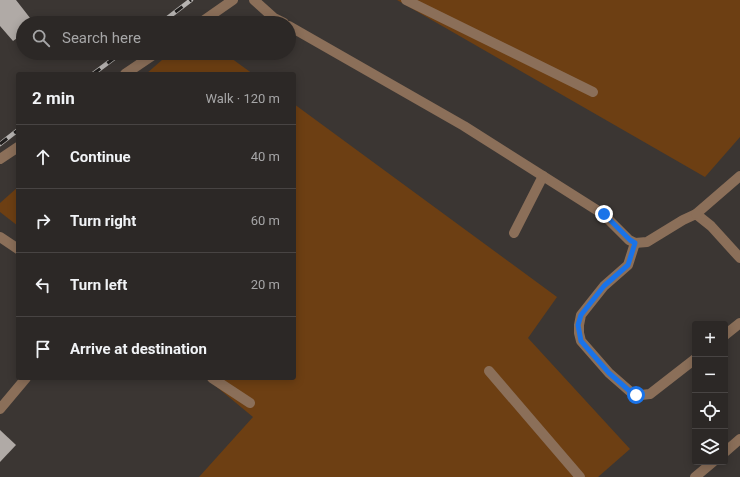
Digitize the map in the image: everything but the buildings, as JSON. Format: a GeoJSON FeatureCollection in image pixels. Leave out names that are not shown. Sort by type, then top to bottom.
{"type":"FeatureCollection","features":[{"type":"Feature","properties":{"kind":"street"},"geometry":{"type":"LineString","coordinates":[[210,16],[233,0]]}},
{"type":"Feature","properties":{"kind":"street"},"geometry":{"type":"LineString","coordinates":[[254,0],[272,16]]}},
{"type":"Feature","properties":{"kind":"street"},"geometry":{"type":"LineString","coordinates":[[406,0],[592,92]]}},
{"type":"Feature","properties":{"kind":"street"},"geometry":{"type":"LineString","coordinates":[[296,30],[464,126],[604,214],[630,240],[635,243],[647,242],[682,220],[696,214],[740,176]]}},
{"type":"Feature","properties":{"kind":"street"},"geometry":{"type":"LineString","coordinates":[[128,72],[146,60]]}},
{"type":"Feature","properties":{"kind":"street"},"geometry":{"type":"LineString","coordinates":[[0,160],[16,148]]}},
{"type":"Feature","properties":{"kind":"street"},"geometry":{"type":"LineString","coordinates":[[514,233],[543,176]]}},
{"type":"Feature","properties":{"kind":"street"},"geometry":{"type":"LineString","coordinates":[[696,214],[711,226],[740,258]]}},
{"type":"Feature","properties":{"kind":"street"},"geometry":{"type":"LineString","coordinates":[[0,237],[16,248]]}},
{"type":"Feature","properties":{"kind":"street"},"geometry":{"type":"LineString","coordinates":[[635,243],[628,265],[604,286],[581,315],[578,325],[581,341],[609,373],[636,395],[650,394],[692,360]]}},
{"type":"Feature","properties":{"kind":"street"},"geometry":{"type":"LineString","coordinates":[[728,333],[740,323]]}},
{"type":"Feature","properties":{"kind":"street"},"geometry":{"type":"LineString","coordinates":[[488,371],[580,477]]}},
{"type":"Feature","properties":{"kind":"street"},"geometry":{"type":"LineString","coordinates":[[0,409],[24,380]]}},
{"type":"Feature","properties":{"kind":"street"},"geometry":{"type":"LineString","coordinates":[[215,380],[250,403]]}},
{"type":"Feature","properties":{"kind":"street"},"geometry":{"type":"LineString","coordinates":[[728,449],[740,439]]}},
{"type":"Feature","properties":{"kind":"street"},"geometry":{"type":"LineString","coordinates":[[695,477],[709,465]]}},
{"type":"Feature","properties":{"kind":"shaded area"},"geometry":{"type":"Polygon","coordinates":[[[397,0],[740,0],[740,137],[705,177],[397,0]]]}},
{"type":"Feature","properties":{"kind":"shaded area"},"geometry":{"type":"Polygon","coordinates":[[[162,60],[234,60],[250,72],[148,72],[162,60]]]}},
{"type":"Feature","properties":{"kind":"shaded area"},"geometry":{"type":"Polygon","coordinates":[[[296,105],[557,297],[528,338],[630,449],[598,477],[199,477],[253,417],[208,380],[296,380],[296,105]]]}},
{"type":"Feature","properties":{"kind":"shaded area"},"geometry":{"type":"Polygon","coordinates":[[[16,189],[16,224],[0,212],[0,203],[16,189]]]}},
{"type":"Feature","properties":{"kind":"railway"},"geometry":{"type":"LineString","coordinates":[[170,16],[191,0]]}},
{"type":"Feature","properties":{"kind":"railway"},"geometry":{"type":"LineString","coordinates":[[96,72],[112,60]]}},
{"type":"Feature","properties":{"kind":"railway"},"geometry":{"type":"LineString","coordinates":[[0,144],[16,132]]}},
{"type":"Feature","properties":{"kind":"route"},"geometry":{"type":"LineString","coordinates":[[604,214],[630,240],[635,243],[628,265],[604,286],[581,315],[578,325],[579,333],[581,341],[609,373],[636,395]]}}]}
